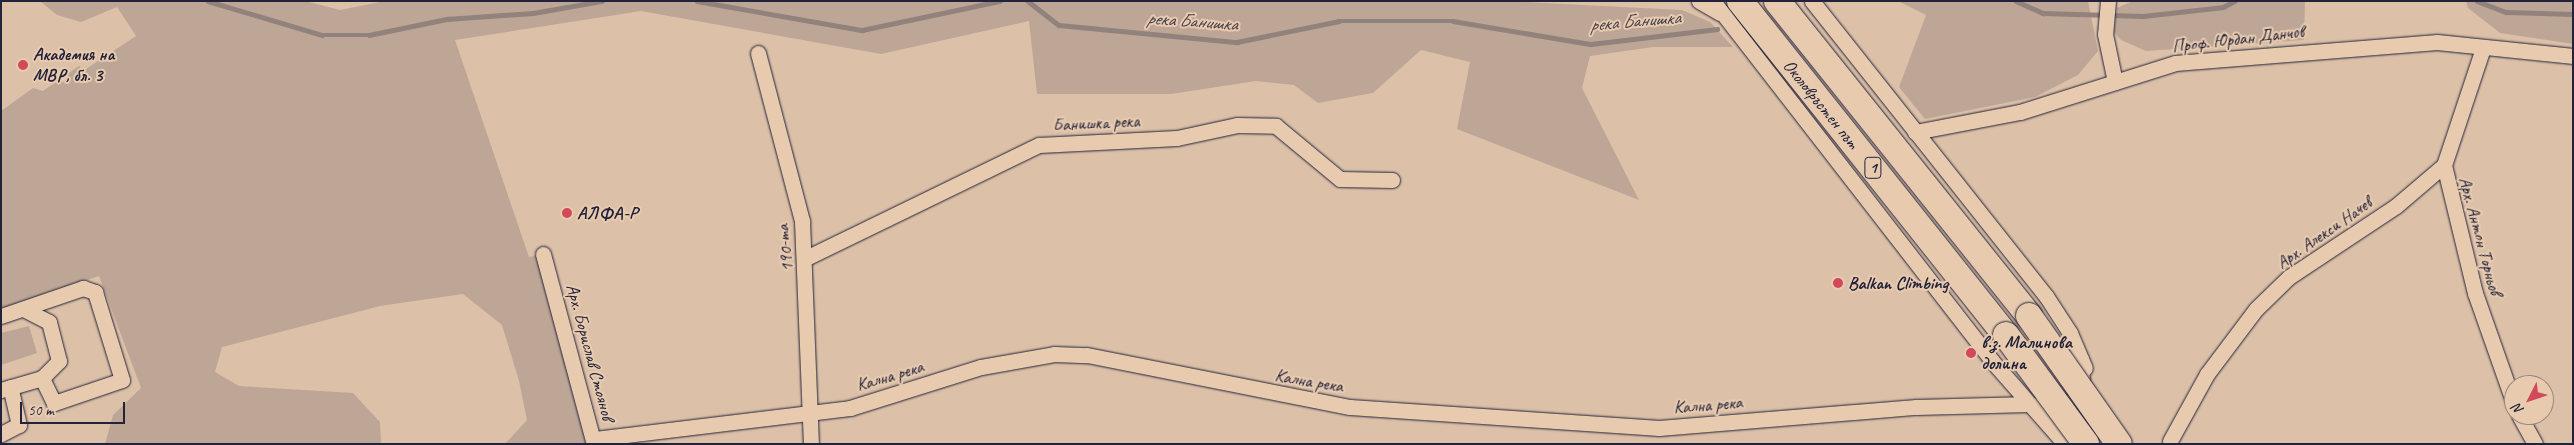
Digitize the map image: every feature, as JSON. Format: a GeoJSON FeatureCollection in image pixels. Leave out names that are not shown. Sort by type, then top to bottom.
{"type":"FeatureCollection","features":[{"type":"Feature","properties":{"kind":"highway","name":"Околовръстен път"},"geometry":{"type":"LineString","coordinates":[[1778,1],[2029,316],[2120,444]]}},
{"type":"Feature","properties":{"kind":"highway","name":"Околовръстен път"},"geometry":{"type":"LineString","coordinates":[[1732,8],[2006,335],[2086,444]]}},
{"type":"Feature","properties":{"kind":"street"},"geometry":{"type":"LineString","coordinates":[[1699,1],[1732,8]]}},
{"type":"Feature","properties":{"kind":"street"},"geometry":{"type":"LineString","coordinates":[[1713,1],[1732,8],[2029,404],[2066,444]]}},
{"type":"Feature","properties":{"kind":"street"},"geometry":{"type":"LineString","coordinates":[[1812,1],[2046,296],[2081,359],[2090,380],[2132,444]]}},
{"type":"Feature","properties":{"kind":"street"},"geometry":{"type":"LineString","coordinates":[[2108,3],[2104,34],[2115,82]]}},
{"type":"Feature","properties":{"kind":"street","name":"Проф. Юрдан Данчов"},"geometry":{"type":"LineString","coordinates":[[1915,132],[2020,112],[2175,63],[2293,50],[2437,42],[2573,56]]}},
{"type":"Feature","properties":{"kind":"street","name":"Арх. Антон Торньов"},"geometry":{"type":"LineString","coordinates":[[2483,48],[2444,165],[2475,293],[2504,376]]}},
{"type":"Feature","properties":{"kind":"street","name":"190-та"},"geometry":{"type":"LineString","coordinates":[[758,53],[794,178],[806,258],[811,444]]}},
{"type":"Feature","properties":{"kind":"street","name":"Банишка река"},"geometry":{"type":"LineString","coordinates":[[806,258],[1039,145],[1177,138],[1237,125],[1276,126],[1340,179],[1392,180]]}},
{"type":"Feature","properties":{"kind":"street","name":"Арх. Алекси Начев"},"geometry":{"type":"LineString","coordinates":[[2170,441],[2207,374],[2256,309],[2289,277],[2396,206],[2444,165]]}},
{"type":"Feature","properties":{"kind":"street","name":"Арх. Борислав Стоянов"},"geometry":{"type":"LineString","coordinates":[[543,254],[594,441]]}},
{"type":"Feature","properties":{"kind":"street"},"geometry":{"type":"LineString","coordinates":[[1,316],[90,288],[122,372],[118,383],[59,403],[50,399],[42,378]]}},
{"type":"Feature","properties":{"kind":"street"},"geometry":{"type":"LineString","coordinates":[[1,434],[20,425],[6,388],[42,378],[59,361],[58,346],[49,322],[23,309]]}},
{"type":"Feature","properties":{"kind":"street","name":"Кална река"},"geometry":{"type":"LineString","coordinates":[[594,441],[850,408],[1017,358],[1054,354],[1087,355],[1350,407],[1560,424],[1659,428],[1916,407],[2029,404],[2047,410],[2070,403],[2082,386],[2081,359]]}},
{"type":"Feature","properties":{"kind":"street"},"geometry":{"type":"LineString","coordinates":[[2524,425],[2534,444]]}},
{"type":"Feature","properties":{"kind":"shaded area"},"geometry":{"type":"Polygon","coordinates":[[[40,1],[305,1],[340,10],[385,1],[1502,1],[1682,10],[1710,22],[1733,47],[1653,47],[1590,56],[1582,88],[1639,200],[1457,129],[1470,62],[1421,50],[1373,93],[1318,103],[1294,85],[1256,81],[1171,94],[1037,94],[1029,21],[881,54],[641,11],[455,40],[529,257],[539,255],[589,444],[505,444],[527,420],[519,381],[502,325],[463,294],[380,306],[222,347],[215,372],[239,386],[353,393],[380,422],[381,444],[105,444],[113,415],[141,388],[99,276],[1,309],[1,111],[33,88],[43,91],[79,66],[83,71],[136,36],[117,7],[81,22],[57,15],[40,1]]]}},
{"type":"Feature","properties":{"kind":"shaded area"},"geometry":{"type":"Polygon","coordinates":[[[1898,1],[2088,1],[2098,51],[2078,75],[2035,97],[1925,119],[1899,87],[1926,15],[1898,1]]]}},
{"type":"Feature","properties":{"kind":"shaded area"},"geometry":{"type":"Polygon","coordinates":[[[2133,1],[2305,1],[2304,40],[2146,51],[2121,40],[2113,31],[2117,8],[2133,1]]]}},
{"type":"Feature","properties":{"kind":"shaded area"},"geometry":{"type":"Polygon","coordinates":[[[2466,1],[2573,1],[2573,44],[2500,33],[2468,8],[2466,1]]]}},
{"type":"Feature","properties":{"kind":"shaded area"},"geometry":{"type":"Polygon","coordinates":[[[29,326],[37,353],[1,365],[1,333],[29,326]]]}},
{"type":"Feature","properties":{"kind":"waterway","name":"река Банишка"},"geometry":{"type":"LineString","coordinates":[[208,1],[322,35],[369,35],[447,19],[533,13],[602,1]]}},
{"type":"Feature","properties":{"kind":"waterway","name":"река Банишка"},"geometry":{"type":"LineString","coordinates":[[697,1],[862,30],[1000,1]]}},
{"type":"Feature","properties":{"kind":"waterway","name":"река Банишка"},"geometry":{"type":"LineString","coordinates":[[1028,1],[1059,25],[1237,42],[1339,21],[1453,21],[1591,44],[1717,29]]}},
{"type":"Feature","properties":{"kind":"waterway","name":"река Банишка"},"geometry":{"type":"LineString","coordinates":[[2016,1],[2043,13],[2143,16],[2223,7],[2235,1]]}},
{"type":"Feature","properties":{"kind":"waterway","name":"река Банишка"},"geometry":{"type":"LineString","coordinates":[[2477,1],[2506,12],[2573,14]]}},
{"type":"Feature","properties":{"kind":"place","name":"Академия на МВР, бл. 3"},"geometry":{"type":"Point","coordinates":[23,65]}},
{"type":"Feature","properties":{"kind":"place","name":"АЛФА-Р"},"geometry":{"type":"Point","coordinates":[567,213]}},
{"type":"Feature","properties":{"kind":"place","name":"Balkan Climbing"},"geometry":{"type":"Point","coordinates":[1838,283]}},
{"type":"Feature","properties":{"kind":"place","name":"в.з. Малинова долина"},"geometry":{"type":"Point","coordinates":[1971,353]}}]}
